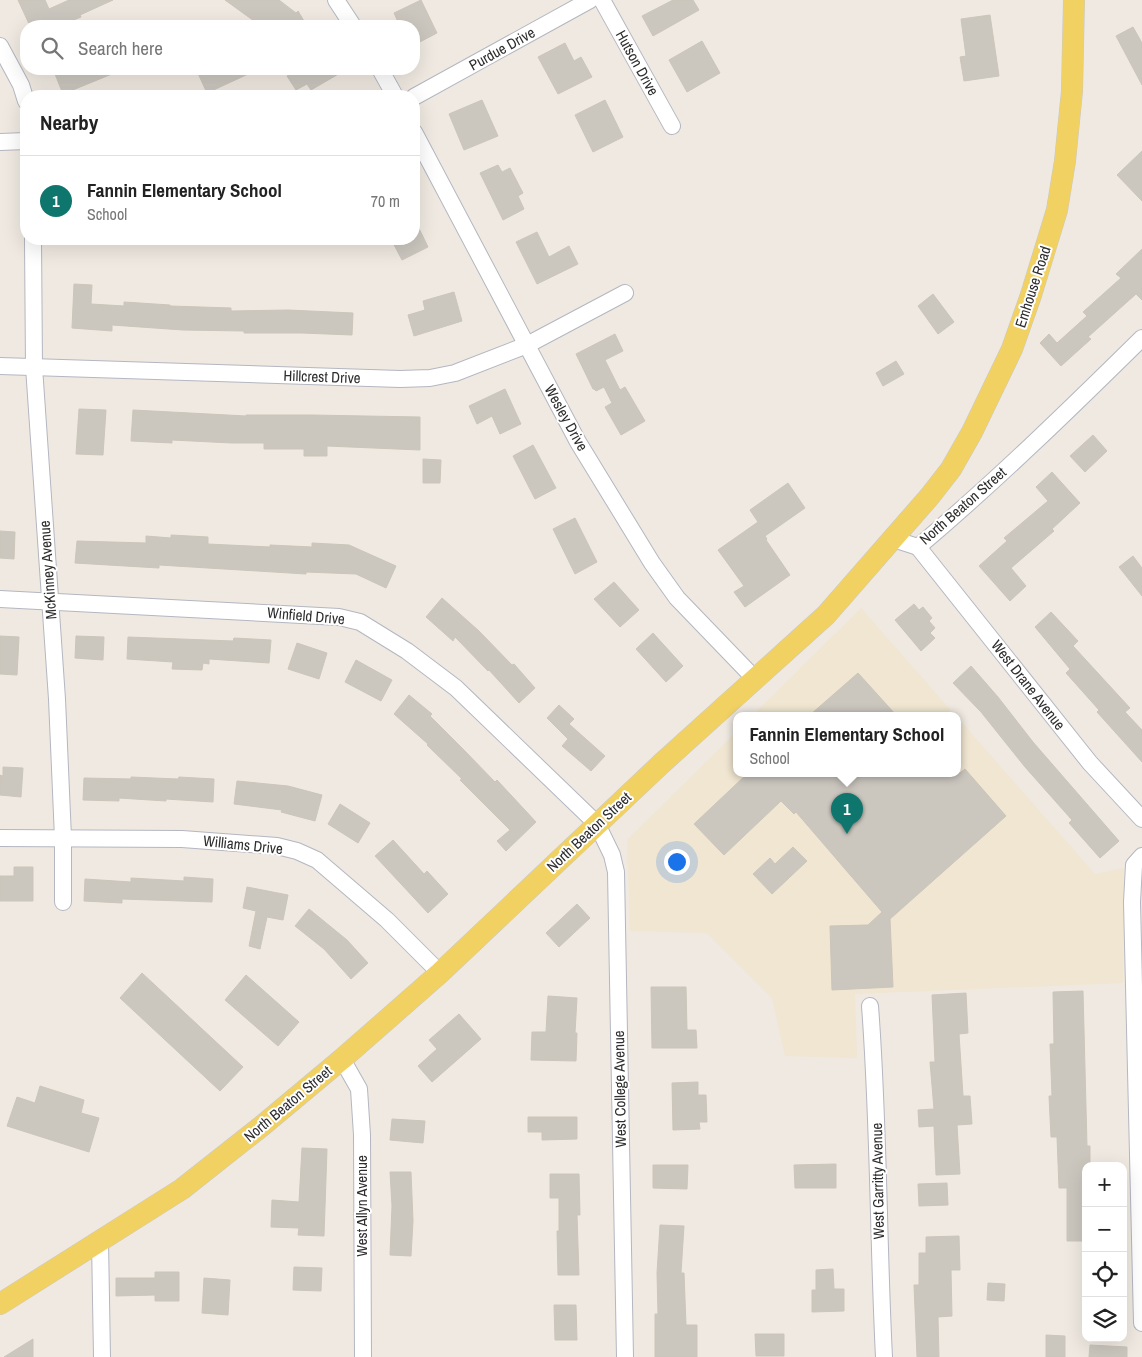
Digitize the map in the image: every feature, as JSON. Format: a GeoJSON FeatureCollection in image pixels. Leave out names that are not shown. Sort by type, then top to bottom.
{"type":"FeatureCollection","features":[{"type":"Feature","properties":{"kind":"main road","name":"Emhouse Road"},"geometry":{"type":"LineString","coordinates":[[893,539],[940,483],[968,439],[1012,349],[1031,295],[1057,210],[1065,161],[1072,91],[1074,0]]}},
{"type":"Feature","properties":{"kind":"main road","name":"North Beaton Street"},"geometry":{"type":"LineString","coordinates":[[0,1304],[182,1189],[342,1059],[440,974],[597,824],[826,615],[893,539]]}},
{"type":"Feature","properties":{"kind":"street"},"geometry":{"type":"LineString","coordinates":[[336,0],[349,20]]}},
{"type":"Feature","properties":{"kind":"street","name":"Purdue Drive"},"geometry":{"type":"LineString","coordinates":[[420,95],[590,0]]}},
{"type":"Feature","properties":{"kind":"street","name":"Hutson Drive"},"geometry":{"type":"LineString","coordinates":[[602,0],[672,126]]}},
{"type":"Feature","properties":{"kind":"street"},"geometry":{"type":"LineString","coordinates":[[0,46],[23,90]]}},
{"type":"Feature","properties":{"kind":"street"},"geometry":{"type":"LineString","coordinates":[[383,75],[392,90]]}},
{"type":"Feature","properties":{"kind":"street"},"geometry":{"type":"LineString","coordinates":[[0,142],[20,141]]}},
{"type":"Feature","properties":{"kind":"street","name":"Wesley Drive"},"geometry":{"type":"LineString","coordinates":[[420,143],[578,442],[652,564],[677,598],[756,680]]}},
{"type":"Feature","properties":{"kind":"street","name":"McKinney Avenue"},"geometry":{"type":"LineString","coordinates":[[33,245],[34,367],[58,699],[63,838],[63,902]]}},
{"type":"Feature","properties":{"kind":"street","name":"Hillcrest Drive"},"geometry":{"type":"LineString","coordinates":[[0,366],[400,379],[430,378],[455,373],[527,345],[625,293]]}},
{"type":"Feature","properties":{"kind":"street","name":"North Beaton Street"},"geometry":{"type":"LineString","coordinates":[[893,539],[918,547],[953,518],[1142,338]]}},
{"type":"Feature","properties":{"kind":"street","name":"West Drane Avenue"},"geometry":{"type":"LineString","coordinates":[[918,547],[1090,763],[1142,820]]}},
{"type":"Feature","properties":{"kind":"street","name":"Winfield Drive"},"geometry":{"type":"LineString","coordinates":[[0,600],[339,617],[360,622],[407,651],[456,688],[597,824]]}},
{"type":"Feature","properties":{"kind":"street","name":"West College Avenue"},"geometry":{"type":"LineString","coordinates":[[597,824],[612,855],[616,872],[625,1357]]}},
{"type":"Feature","properties":{"kind":"street","name":"Williams Drive"},"geometry":{"type":"LineString","coordinates":[[0,838],[182,839],[277,846],[296,851],[317,860],[387,920],[440,974]]}},
{"type":"Feature","properties":{"kind":"street"},"geometry":{"type":"LineString","coordinates":[[1142,856],[1134,865],[1132,902],[1142,1323]]}},
{"type":"Feature","properties":{"kind":"street","name":"West Garritty Avenue"},"geometry":{"type":"LineString","coordinates":[[870,1006],[876,1090],[884,1357]]}},
{"type":"Feature","properties":{"kind":"street","name":"West Allyn Avenue"},"geometry":{"type":"LineString","coordinates":[[342,1059],[359,1089],[362,1135],[364,1357]]}},
{"type":"Feature","properties":{"kind":"street"},"geometry":{"type":"LineString","coordinates":[[100,1242],[102,1357]]}},
{"type":"Feature","properties":{"kind":"shaded area"},"geometry":{"type":"Polygon","coordinates":[[[861,608],[952,712],[756,712],[861,608]]]}},
{"type":"Feature","properties":{"kind":"shaded area"},"geometry":{"type":"Polygon","coordinates":[[[961,722],[1095,874],[1124,868],[1123,983],[855,994],[857,1058],[785,1056],[772,998],[707,933],[630,931],[627,840],[733,735],[733,777],[961,777],[961,722]]]}},
{"type":"Feature","properties":{"kind":"building"},"geometry":{"type":"Polygon","coordinates":[[[18,0],[45,0],[49,9],[69,0],[113,0],[80,15],[81,17],[74,20],[27,20],[18,0]]]}},
{"type":"Feature","properties":{"kind":"building"},"geometry":{"type":"Polygon","coordinates":[[[225,0],[279,0],[296,13],[298,11],[303,20],[253,20],[225,0]]]}},
{"type":"Feature","properties":{"kind":"building"},"geometry":{"type":"Polygon","coordinates":[[[421,0],[437,33],[420,42],[420,20],[397,20],[394,13],[421,0]]]}},
{"type":"Feature","properties":{"kind":"building"},"geometry":{"type":"Polygon","coordinates":[[[673,0],[693,0],[699,10],[653,36],[642,16],[673,0]]]}},
{"type":"Feature","properties":{"kind":"building"},"geometry":{"type":"Polygon","coordinates":[[[990,15],[999,76],[964,81],[960,57],[966,56],[961,19],[990,15]]]}},
{"type":"Feature","properties":{"kind":"building"},"geometry":{"type":"Polygon","coordinates":[[[1133,27],[1142,43],[1142,85],[1116,36],[1133,27]]]}},
{"type":"Feature","properties":{"kind":"building"},"geometry":{"type":"Polygon","coordinates":[[[702,41],[720,73],[687,92],[669,60],[702,41]]]}},
{"type":"Feature","properties":{"kind":"building"},"geometry":{"type":"Polygon","coordinates":[[[565,43],[574,61],[581,57],[592,77],[558,94],[538,57],[565,43]]]}},
{"type":"Feature","properties":{"kind":"building"},"geometry":{"type":"Polygon","coordinates":[[[55,75],[109,75],[73,90],[61,90],[55,75]]]}},
{"type":"Feature","properties":{"kind":"building"},"geometry":{"type":"Polygon","coordinates":[[[199,75],[246,75],[214,90],[206,90],[199,75]]]}},
{"type":"Feature","properties":{"kind":"building"},"geometry":{"type":"Polygon","coordinates":[[[337,75],[311,90],[307,84],[296,90],[287,76],[337,75]]]}},
{"type":"Feature","properties":{"kind":"building"},"geometry":{"type":"Polygon","coordinates":[[[482,100],[498,136],[464,150],[449,114],[482,100]]]}},
{"type":"Feature","properties":{"kind":"building"},"geometry":{"type":"Polygon","coordinates":[[[605,100],[623,137],[593,152],[575,115],[605,100]]]}},
{"type":"Feature","properties":{"kind":"building"},"geometry":{"type":"Polygon","coordinates":[[[1142,151],[1142,201],[1117,175],[1142,151]]]}},
{"type":"Feature","properties":{"kind":"building"},"geometry":{"type":"Polygon","coordinates":[[[498,165],[502,172],[510,168],[523,193],[518,196],[524,209],[503,220],[480,173],[498,165]]]}},
{"type":"Feature","properties":{"kind":"building"},"geometry":{"type":"Polygon","coordinates":[[[420,230],[428,247],[402,260],[394,245],[420,245],[420,230]]]}},
{"type":"Feature","properties":{"kind":"building"},"geometry":{"type":"Polygon","coordinates":[[[537,232],[549,257],[569,246],[578,264],[537,284],[516,242],[537,232]]]}},
{"type":"Feature","properties":{"kind":"building"},"geometry":{"type":"Polygon","coordinates":[[[1142,249],[1142,300],[1136,294],[1088,337],[1091,339],[1061,366],[1040,343],[1049,334],[1057,343],[1087,316],[1083,312],[1121,278],[1116,274],[1142,249]]]}},
{"type":"Feature","properties":{"kind":"building"},"geometry":{"type":"Polygon","coordinates":[[[74,284],[92,285],[91,304],[124,306],[124,302],[231,308],[231,311],[288,310],[353,313],[352,335],[244,333],[244,331],[183,330],[112,325],[112,331],[72,328],[74,284]]]}},
{"type":"Feature","properties":{"kind":"building"},"geometry":{"type":"Polygon","coordinates":[[[454,292],[462,321],[414,336],[408,315],[425,310],[423,301],[454,292]]]}},
{"type":"Feature","properties":{"kind":"building"},"geometry":{"type":"Polygon","coordinates":[[[933,294],[954,322],[938,334],[918,306],[933,294]]]}},
{"type":"Feature","properties":{"kind":"building"},"geometry":{"type":"Polygon","coordinates":[[[615,334],[623,351],[605,360],[620,390],[625,387],[645,421],[621,435],[605,407],[612,403],[604,387],[596,391],[593,389],[576,354],[615,334]]]}},
{"type":"Feature","properties":{"kind":"building"},"geometry":{"type":"Polygon","coordinates":[[[896,361],[904,374],[883,386],[876,373],[896,361]]]}},
{"type":"Feature","properties":{"kind":"building"},"geometry":{"type":"Polygon","coordinates":[[[505,389],[521,424],[500,434],[492,416],[477,424],[469,406],[505,389]]]}},
{"type":"Feature","properties":{"kind":"building"},"geometry":{"type":"Polygon","coordinates":[[[79,409],[106,410],[103,455],[76,454],[79,409]]]}},
{"type":"Feature","properties":{"kind":"building"},"geometry":{"type":"Polygon","coordinates":[[[133,410],[246,416],[420,417],[420,450],[327,446],[327,456],[304,456],[304,449],[264,449],[264,443],[172,440],[172,443],[131,441],[133,410]]]}},
{"type":"Feature","properties":{"kind":"building"},"geometry":{"type":"Polygon","coordinates":[[[1093,435],[1107,451],[1085,472],[1070,456],[1093,435]]]}},
{"type":"Feature","properties":{"kind":"building"},"geometry":{"type":"Polygon","coordinates":[[[533,445],[556,488],[535,499],[513,456],[533,445]]]}},
{"type":"Feature","properties":{"kind":"building"},"geometry":{"type":"Polygon","coordinates":[[[423,459],[441,460],[440,483],[423,483],[423,459]]]}},
{"type":"Feature","properties":{"kind":"building"},"geometry":{"type":"Polygon","coordinates":[[[1052,472],[1080,503],[1052,529],[1054,531],[1011,568],[1026,586],[1010,601],[979,566],[1007,541],[1004,538],[1048,501],[1036,487],[1052,472]]]}},
{"type":"Feature","properties":{"kind":"building"},"geometry":{"type":"Polygon","coordinates":[[[788,483],[805,508],[765,536],[790,575],[745,607],[734,592],[744,586],[718,550],[758,522],[750,510],[788,483]]]}},
{"type":"Feature","properties":{"kind":"building"},"geometry":{"type":"Polygon","coordinates":[[[575,518],[597,562],[575,574],[553,529],[575,518]]]}},
{"type":"Feature","properties":{"kind":"building"},"geometry":{"type":"Polygon","coordinates":[[[0,531],[15,532],[14,559],[0,558],[0,531]]]}},
{"type":"Feature","properties":{"kind":"building"},"geometry":{"type":"Polygon","coordinates":[[[171,535],[208,537],[208,544],[270,547],[270,545],[312,547],[312,543],[349,545],[396,566],[386,588],[356,574],[306,572],[306,574],[159,565],[159,568],[75,563],[77,541],[146,543],[146,536],[171,538],[171,535]]]}},
{"type":"Feature","properties":{"kind":"building"},"geometry":{"type":"Polygon","coordinates":[[[1133,556],[1142,568],[1142,596],[1119,567],[1133,556]]]}},
{"type":"Feature","properties":{"kind":"building"},"geometry":{"type":"Polygon","coordinates":[[[614,582],[639,610],[620,627],[594,599],[614,582]]]}},
{"type":"Feature","properties":{"kind":"building"},"geometry":{"type":"Polygon","coordinates":[[[442,598],[479,631],[512,665],[514,664],[535,688],[519,703],[455,637],[453,641],[426,617],[442,598]]]}},
{"type":"Feature","properties":{"kind":"building"},"geometry":{"type":"Polygon","coordinates":[[[914,604],[919,610],[923,607],[932,618],[929,621],[935,628],[930,633],[935,638],[921,651],[895,620],[914,604]]]}},
{"type":"Feature","properties":{"kind":"building"},"geometry":{"type":"Polygon","coordinates":[[[1051,612],[1078,641],[1073,646],[1130,708],[1125,712],[1142,730],[1142,762],[1097,712],[1099,710],[1066,673],[1070,669],[1035,627],[1051,612]]]}},
{"type":"Feature","properties":{"kind":"building"},"geometry":{"type":"Polygon","coordinates":[[[653,633],[683,666],[666,682],[636,649],[653,633]]]}},
{"type":"Feature","properties":{"kind":"building"},"geometry":{"type":"Polygon","coordinates":[[[0,636],[19,637],[17,675],[0,674],[0,636]]]}},
{"type":"Feature","properties":{"kind":"building"},"geometry":{"type":"Polygon","coordinates":[[[76,636],[104,637],[103,660],[75,658],[76,636]]]}},
{"type":"Feature","properties":{"kind":"building"},"geometry":{"type":"Polygon","coordinates":[[[128,637],[233,641],[234,638],[271,640],[269,663],[209,659],[209,664],[203,663],[202,670],[172,669],[173,662],[127,659],[128,637]]]}},
{"type":"Feature","properties":{"kind":"building"},"geometry":{"type":"Polygon","coordinates":[[[297,643],[327,653],[319,679],[288,669],[297,643]]]}},
{"type":"Feature","properties":{"kind":"building"},"geometry":{"type":"Polygon","coordinates":[[[356,660],[392,680],[381,701],[345,682],[356,660]]]}},
{"type":"Feature","properties":{"kind":"building"},"geometry":{"type":"Polygon","coordinates":[[[971,666],[1033,742],[1119,841],[1100,858],[1069,823],[1072,820],[1025,767],[981,712],[953,683],[971,666]]]}},
{"type":"Feature","properties":{"kind":"building"},"geometry":{"type":"Polygon","coordinates":[[[858,673],[893,712],[813,712],[858,673]]]}},
{"type":"Feature","properties":{"kind":"building"},"geometry":{"type":"Polygon","coordinates":[[[409,695],[432,714],[430,716],[495,782],[497,780],[536,822],[506,851],[497,841],[510,830],[460,780],[462,779],[428,744],[394,714],[409,695]]]}},
{"type":"Feature","properties":{"kind":"building"},"geometry":{"type":"Polygon","coordinates":[[[559,705],[574,719],[569,724],[605,756],[591,771],[562,746],[568,739],[547,718],[559,705]]]}},
{"type":"Feature","properties":{"kind":"building"},"geometry":{"type":"Polygon","coordinates":[[[3,767],[23,768],[21,797],[0,795],[0,775],[3,776],[3,767]]]}},
{"type":"Feature","properties":{"kind":"building"},"geometry":{"type":"Polygon","coordinates":[[[965,769],[1006,816],[890,919],[893,987],[832,990],[830,926],[868,925],[882,912],[796,812],[794,814],[781,801],[724,855],[694,824],[744,777],[961,777],[961,772],[965,769]]]}},
{"type":"Feature","properties":{"kind":"building"},"geometry":{"type":"Polygon","coordinates":[[[131,777],[214,779],[213,802],[119,798],[119,801],[83,800],[84,778],[131,779],[131,777]]]}},
{"type":"Feature","properties":{"kind":"building"},"geometry":{"type":"Polygon","coordinates":[[[237,781],[288,786],[322,795],[315,821],[281,812],[282,810],[234,804],[237,781]]]}},
{"type":"Feature","properties":{"kind":"building"},"geometry":{"type":"Polygon","coordinates":[[[340,804],[370,823],[358,843],[328,824],[340,804]]]}},
{"type":"Feature","properties":{"kind":"building"},"geometry":{"type":"Polygon","coordinates":[[[393,840],[424,874],[427,871],[448,894],[428,913],[375,856],[393,840]]]}},
{"type":"Feature","properties":{"kind":"building"},"geometry":{"type":"Polygon","coordinates":[[[793,847],[807,861],[772,894],[753,874],[770,858],[775,864],[793,847]]]}},
{"type":"Feature","properties":{"kind":"building"},"geometry":{"type":"Polygon","coordinates":[[[14,867],[33,867],[33,901],[0,901],[0,876],[14,876],[14,867]]]}},
{"type":"Feature","properties":{"kind":"building"},"geometry":{"type":"Polygon","coordinates":[[[184,877],[213,879],[212,902],[122,899],[122,903],[84,901],[85,879],[131,882],[131,878],[184,881],[184,877]]]}},
{"type":"Feature","properties":{"kind":"building"},"geometry":{"type":"Polygon","coordinates":[[[247,887],[288,895],[283,920],[267,917],[260,949],[249,946],[256,911],[243,908],[247,887]]]}},
{"type":"Feature","properties":{"kind":"building"},"geometry":{"type":"Polygon","coordinates":[[[577,904],[590,918],[559,947],[546,933],[577,904]]]}},
{"type":"Feature","properties":{"kind":"building"},"geometry":{"type":"Polygon","coordinates":[[[309,909],[347,940],[368,963],[351,979],[324,949],[295,926],[309,909]]]}},
{"type":"Feature","properties":{"kind":"building"},"geometry":{"type":"Polygon","coordinates":[[[142,973],[243,1067],[220,1091],[120,998],[142,973]]]}},
{"type":"Feature","properties":{"kind":"building"},"geometry":{"type":"Polygon","coordinates":[[[246,975],[299,1022],[278,1046],[225,1000],[246,975]]]}},
{"type":"Feature","properties":{"kind":"building"},"geometry":{"type":"Polygon","coordinates":[[[651,987],[686,987],[687,1030],[696,1030],[697,1048],[652,1048],[651,987]]]}},
{"type":"Feature","properties":{"kind":"building"},"geometry":{"type":"Polygon","coordinates":[[[1083,991],[1087,1146],[1090,1146],[1090,1162],[1082,1162],[1082,1241],[1067,1241],[1067,1188],[1059,1188],[1057,1137],[1051,1137],[1049,1096],[1052,1096],[1050,1044],[1054,1044],[1053,992],[1083,991]]]}},
{"type":"Feature","properties":{"kind":"building"},"geometry":{"type":"Polygon","coordinates":[[[966,993],[968,1033],[959,1034],[963,1096],[970,1096],[972,1124],[957,1125],[960,1174],[936,1175],[934,1126],[919,1127],[918,1110],[934,1109],[930,1062],[935,1062],[932,995],[966,993]]]}},
{"type":"Feature","properties":{"kind":"building"},"geometry":{"type":"Polygon","coordinates":[[[548,996],[577,998],[576,1061],[531,1060],[532,1032],[546,1032],[548,996]]]}},
{"type":"Feature","properties":{"kind":"building"},"geometry":{"type":"Polygon","coordinates":[[[459,1014],[481,1039],[432,1082],[418,1066],[437,1049],[429,1040],[459,1014]]]}},
{"type":"Feature","properties":{"kind":"building"},"geometry":{"type":"Polygon","coordinates":[[[698,1082],[698,1095],[706,1095],[707,1122],[699,1122],[700,1129],[673,1130],[672,1083],[698,1082]]]}},
{"type":"Feature","properties":{"kind":"building"},"geometry":{"type":"Polygon","coordinates":[[[40,1086],[84,1100],[81,1113],[99,1118],[89,1152],[7,1126],[17,1097],[35,1103],[40,1086]]]}},
{"type":"Feature","properties":{"kind":"building"},"geometry":{"type":"Polygon","coordinates":[[[528,1117],[577,1117],[577,1139],[542,1140],[542,1132],[528,1132],[528,1117]]]}},
{"type":"Feature","properties":{"kind":"building"},"geometry":{"type":"Polygon","coordinates":[[[392,1119],[425,1121],[423,1143],[390,1140],[392,1119]]]}},
{"type":"Feature","properties":{"kind":"building"},"geometry":{"type":"Polygon","coordinates":[[[302,1148],[327,1149],[324,1236],[298,1235],[299,1228],[271,1227],[272,1200],[299,1202],[302,1148]]]}},
{"type":"Feature","properties":{"kind":"building"},"geometry":{"type":"Polygon","coordinates":[[[836,1164],[836,1188],[795,1188],[794,1165],[836,1164]]]}},
{"type":"Feature","properties":{"kind":"building"},"geometry":{"type":"Polygon","coordinates":[[[653,1165],[688,1165],[687,1189],[653,1188],[653,1165]]]}},
{"type":"Feature","properties":{"kind":"building"},"geometry":{"type":"Polygon","coordinates":[[[390,1172],[411,1172],[413,1221],[411,1256],[390,1255],[392,1206],[390,1172]]]}},
{"type":"Feature","properties":{"kind":"building"},"geometry":{"type":"Polygon","coordinates":[[[550,1174],[579,1174],[580,1215],[577,1215],[579,1275],[558,1275],[557,1231],[559,1231],[559,1198],[550,1198],[550,1174]]]}},
{"type":"Feature","properties":{"kind":"building"},"geometry":{"type":"Polygon","coordinates":[[[947,1183],[948,1205],[919,1206],[918,1184],[947,1183]]]}},
{"type":"Feature","properties":{"kind":"building"},"geometry":{"type":"Polygon","coordinates":[[[660,1225],[684,1226],[681,1273],[684,1273],[686,1325],[697,1325],[697,1357],[655,1357],[655,1314],[658,1314],[657,1273],[660,1225]]]}},
{"type":"Feature","properties":{"kind":"building"},"geometry":{"type":"Polygon","coordinates":[[[959,1236],[960,1270],[951,1270],[952,1316],[938,1317],[939,1357],[917,1357],[914,1285],[919,1285],[919,1253],[926,1253],[926,1237],[959,1236]]]}},
{"type":"Feature","properties":{"kind":"building"},"geometry":{"type":"Polygon","coordinates":[[[294,1267],[322,1268],[321,1291],[293,1290],[294,1267]]]}},
{"type":"Feature","properties":{"kind":"building"},"geometry":{"type":"Polygon","coordinates":[[[833,1269],[834,1289],[844,1289],[844,1311],[812,1312],[812,1290],[816,1290],[816,1270],[833,1269]]]}},
{"type":"Feature","properties":{"kind":"building"},"geometry":{"type":"Polygon","coordinates":[[[155,1272],[179,1272],[179,1301],[155,1301],[155,1295],[116,1296],[116,1278],[155,1278],[155,1272]]]}},
{"type":"Feature","properties":{"kind":"building"},"geometry":{"type":"Polygon","coordinates":[[[204,1278],[230,1280],[228,1315],[202,1313],[204,1278]]]}},
{"type":"Feature","properties":{"kind":"building"},"geometry":{"type":"Polygon","coordinates":[[[988,1283],[1005,1284],[1004,1301],[987,1300],[988,1283]]]}},
{"type":"Feature","properties":{"kind":"building"},"geometry":{"type":"Polygon","coordinates":[[[554,1305],[576,1305],[577,1340],[555,1340],[554,1305]]]}},
{"type":"Feature","properties":{"kind":"building"},"geometry":{"type":"Polygon","coordinates":[[[755,1334],[784,1334],[784,1356],[756,1356],[755,1334]]]}},
{"type":"Feature","properties":{"kind":"building"},"geometry":{"type":"Polygon","coordinates":[[[1046,1335],[1065,1336],[1065,1357],[1046,1357],[1046,1335]]]}},
{"type":"Feature","properties":{"kind":"building"},"geometry":{"type":"Polygon","coordinates":[[[33,1339],[33,1357],[4,1357],[33,1339]]]}},
{"type":"Feature","properties":{"kind":"building"},"geometry":{"type":"Polygon","coordinates":[[[1090,1345],[1127,1347],[1127,1357],[1089,1357],[1090,1345]]]}},
{"type":"Feature","properties":{"kind":"place","name":"Fannin Elementary School"},"geometry":{"type":"Point","coordinates":[847,834]}}]}
